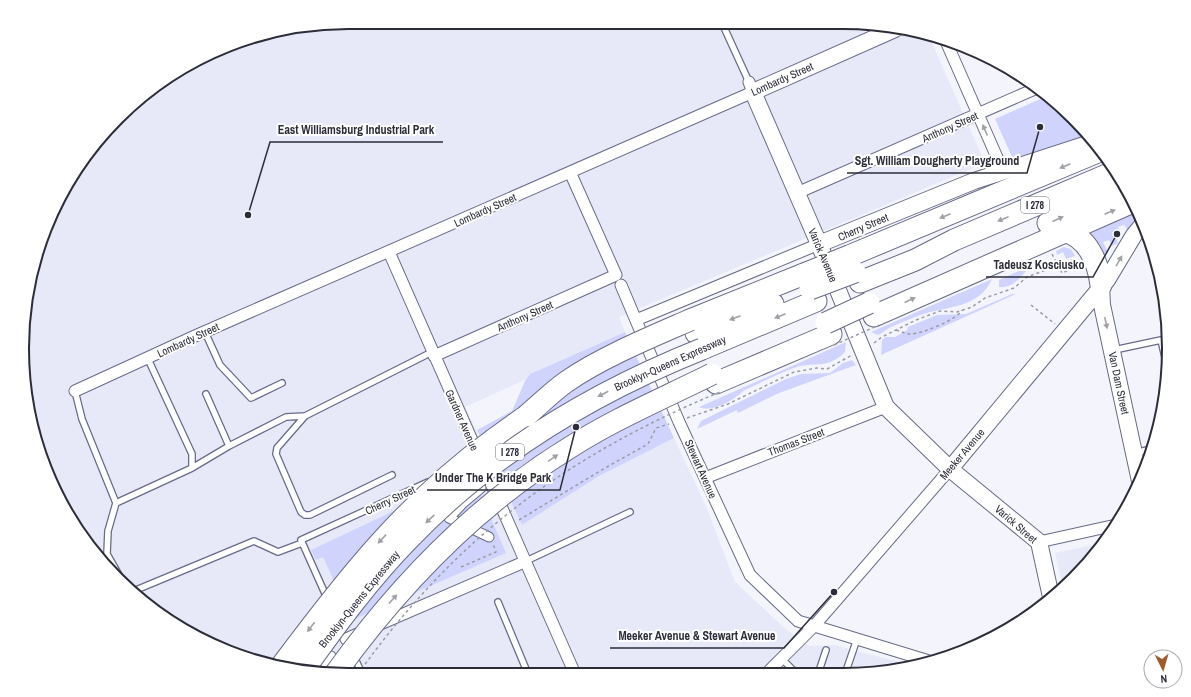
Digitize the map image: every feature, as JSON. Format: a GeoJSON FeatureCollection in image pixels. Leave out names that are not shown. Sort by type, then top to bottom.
{"type":"FeatureCollection","features":[{"type":"Feature","properties":{"kind":"highway"},"geometry":{"type":"LineString","coordinates":[[855,270],[1095,153]]}},
{"type":"Feature","properties":{"kind":"highway","name":"I 278"},"geometry":{"type":"LineString","coordinates":[[696,334],[855,270],[912,250],[954,240],[1109,173]]}},
{"type":"Feature","properties":{"kind":"highway","name":"I 278"},"geometry":{"type":"LineString","coordinates":[[341,668],[386,607],[431,558],[469,522],[509,489],[553,458],[585,438],[628,415],[716,383],[874,315],[1120,191]]}},
{"type":"Feature","properties":{"kind":"highway"},"geometry":{"type":"LineString","coordinates":[[874,315],[1128,204]]}},
{"type":"Feature","properties":{"kind":"highway"},"geometry":{"type":"LineString","coordinates":[[1064,232],[1073,234],[1085,243],[1096,266],[1101,285]]}},
{"type":"Feature","properties":{"kind":"highway","name":"Brooklyn-Queens Expressway"},"geometry":{"type":"LineString","coordinates":[[285,662],[348,578],[394,525],[459,466],[526,416],[566,382],[582,373],[640,343],[696,334]]}},
{"type":"Feature","properties":{"kind":"highway","name":"Brooklyn-Queens Expressway"},"geometry":{"type":"LineString","coordinates":[[308,665],[379,571],[418,530],[467,485],[520,444],[578,407],[649,371],[696,334]]}},
{"type":"Feature","properties":{"kind":"main road","name":"Lombardy Street"},"geometry":{"type":"LineString","coordinates":[[751,87],[887,32]]}},
{"type":"Feature","properties":{"kind":"main road","name":"Varick Avenue"},"geometry":{"type":"LineString","coordinates":[[751,87],[819,244],[886,407],[950,469]]}},
{"type":"Feature","properties":{"kind":"main road","name":"Cherry Street"},"geometry":{"type":"LineString","coordinates":[[819,244],[956,188],[1088,144]]}},
{"type":"Feature","properties":{"kind":"main road","name":"Meeker Avenue"},"geometry":{"type":"LineString","coordinates":[[950,469],[1101,285],[1107,280],[1139,229]]}},
{"type":"Feature","properties":{"kind":"main road","name":"Van Dam Street"},"geometry":{"type":"LineString","coordinates":[[1101,285],[1102,305],[1138,471]]}},
{"type":"Feature","properties":{"kind":"main road","name":"Varick Street"},"geometry":{"type":"LineString","coordinates":[[950,469],[1039,542],[1050,592]]}},
{"type":"Feature","properties":{"kind":"street"},"geometry":{"type":"LineString","coordinates":[[949,47],[1003,171]]}},
{"type":"Feature","properties":{"kind":"street","name":"Lombardy Street"},"geometry":{"type":"LineString","coordinates":[[75,391],[570,172],[751,87]]}},
{"type":"Feature","properties":{"kind":"street","name":"Anthony Street"},"geometry":{"type":"LineString","coordinates":[[797,193],[1031,91]]}},
{"type":"Feature","properties":{"kind":"street","name":"Stewart Avenue"},"geometry":{"type":"LineString","coordinates":[[570,172],[705,478],[750,575],[798,621],[920,658]]}},
{"type":"Feature","properties":{"kind":"street","name":"Cherry Street"},"geometry":{"type":"LineString","coordinates":[[636,320],[819,244]]}},
{"type":"Feature","properties":{"kind":"street","name":"Gardner Avenue"},"geometry":{"type":"LineString","coordinates":[[389,252],[524,562],[572,668]]}},
{"type":"Feature","properties":{"kind":"street","name":"Anthony Street"},"geometry":{"type":"LineString","coordinates":[[433,354],[618,280]]}},
{"type":"Feature","properties":{"kind":"street","name":"Thomas Street"},"geometry":{"type":"LineString","coordinates":[[705,478],[886,407]]}},
{"type":"Feature","properties":{"kind":"street","name":"Cherry Street"},"geometry":{"type":"LineString","coordinates":[[440,477],[479,459]]}},
{"type":"Feature","properties":{"kind":"street","name":"Meeker Avenue"},"geometry":{"type":"LineString","coordinates":[[772,668],[814,626],[950,469]]}},
{"type":"Feature","properties":{"kind":"street"},"geometry":{"type":"LineString","coordinates":[[481,488],[449,518],[489,537]]}},
{"type":"Feature","properties":{"kind":"street"},"geometry":{"type":"LineString","coordinates":[[1039,542],[1107,528]]}},
{"type":"Feature","properties":{"kind":"street"},"geometry":{"type":"LineString","coordinates":[[343,634],[524,562]]}},
{"type":"Feature","properties":{"kind":"street"},"geometry":{"type":"LineString","coordinates":[[322,666],[331,656],[334,667]]}},
{"type":"Feature","properties":{"kind":"lane","name":"Varick Avenue"},"geometry":{"type":"LineString","coordinates":[[725,29],[751,87]]}},
{"type":"Feature","properties":{"kind":"lane"},"geometry":{"type":"LineString","coordinates":[[206,332],[220,365],[251,398],[282,383]]}},
{"type":"Feature","properties":{"kind":"lane"},"geometry":{"type":"LineString","coordinates":[[1112,350],[1161,340],[1162,343]]}},
{"type":"Feature","properties":{"kind":"lane"},"geometry":{"type":"LineString","coordinates":[[116,503],[192,468],[229,446],[286,417],[305,416],[433,354]]}},
{"type":"Feature","properties":{"kind":"lane"},"geometry":{"type":"LineString","coordinates":[[148,359],[192,454],[192,468]]}},
{"type":"Feature","properties":{"kind":"lane"},"geometry":{"type":"LineString","coordinates":[[75,391],[82,419],[116,503],[108,531],[107,554],[112,563]]}},
{"type":"Feature","properties":{"kind":"lane"},"geometry":{"type":"LineString","coordinates":[[206,394],[229,446]]}},
{"type":"Feature","properties":{"kind":"lane"},"geometry":{"type":"LineString","coordinates":[[305,416],[277,448],[276,454],[301,512],[305,515],[310,515],[392,475]]}},
{"type":"Feature","properties":{"kind":"lane"},"geometry":{"type":"LineString","coordinates":[[1134,453],[1145,451]]}},
{"type":"Feature","properties":{"kind":"lane","name":"Cherry Street"},"geometry":{"type":"LineString","coordinates":[[138,589],[254,541],[278,552],[440,477]]}},
{"type":"Feature","properties":{"kind":"lane"},"geometry":{"type":"LineString","coordinates":[[524,562],[630,512]]}},
{"type":"Feature","properties":{"kind":"lane"},"geometry":{"type":"LineString","coordinates":[[301,542],[332,608]]}},
{"type":"Feature","properties":{"kind":"lane"},"geometry":{"type":"LineString","coordinates":[[498,602],[526,668]]}},
{"type":"Feature","properties":{"kind":"lane"},"geometry":{"type":"LineString","coordinates":[[335,615],[359,668]]}},
{"type":"Feature","properties":{"kind":"lane"},"geometry":{"type":"LineString","coordinates":[[847,668],[857,639]]}},
{"type":"Feature","properties":{"kind":"lane"},"geometry":{"type":"LineString","coordinates":[[820,668],[826,650]]}},
{"type":"Feature","properties":{"kind":"lane"},"geometry":{"type":"LineString","coordinates":[[782,659],[791,668]]}},
{"type":"Feature","properties":{"kind":"path"},"geometry":{"type":"LineString","coordinates":[[863,350],[872,346],[882,337],[916,320],[940,311],[957,312],[972,307],[984,298],[1014,288],[1027,277],[1058,266],[1073,260],[1084,263],[1062,273],[1058,266],[1054,256]]}},
{"type":"Feature","properties":{"kind":"path"},"geometry":{"type":"LineString","coordinates":[[1031,305],[1055,324]]}},
{"type":"Feature","properties":{"kind":"path"},"geometry":{"type":"LineString","coordinates":[[896,330],[905,334],[914,334],[954,318],[961,314],[962,310]]}},
{"type":"Feature","properties":{"kind":"path"},"geometry":{"type":"LineString","coordinates":[[830,334],[874,315]]}},
{"type":"Feature","properties":{"kind":"path"},"geometry":{"type":"LineString","coordinates":[[362,668],[429,585],[472,543],[514,508],[543,486],[593,453],[645,425],[716,383]]}},
{"type":"Feature","properties":{"kind":"path"},"geometry":{"type":"LineString","coordinates":[[461,567],[496,552],[489,537]]}},
{"type":"Feature","properties":{"kind":"shaded area"},"geometry":{"type":"Polygon","coordinates":[[[348,29],[842,29],[905,35],[932,42],[985,163],[619,317],[625,332],[538,370],[527,379],[465,407],[522,525],[599,476],[674,438],[706,506],[735,582],[787,630],[809,646],[834,645],[901,663],[842,668],[343,668],[317,622],[282,661],[246,651],[207,635],[171,614],[138,589],[108,559],[83,526],[53,471],[40,431],[33,394],[29,348],[35,286],[53,226],[83,171],[108,138],[138,108],[171,83],[226,53],[286,35],[348,29]]]}},
{"type":"Feature","properties":{"kind":"shaded area"},"geometry":{"type":"Polygon","coordinates":[[[1041,99],[1082,137],[1019,158],[1012,157],[995,119],[1041,99]]]}},
{"type":"Feature","properties":{"kind":"shaded area"},"geometry":{"type":"Polygon","coordinates":[[[1130,209],[1138,226],[1131,235],[1124,225],[1118,227],[1121,233],[1115,236],[1118,243],[1112,246],[1109,240],[1103,242],[1108,252],[1099,256],[1086,229],[1130,209]]]}},
{"type":"Feature","properties":{"kind":"shaded area"},"geometry":{"type":"Polygon","coordinates":[[[1064,247],[1071,249],[1075,256],[1066,259],[1063,252],[1057,255],[1056,251],[1064,247]]]}},
{"type":"Feature","properties":{"kind":"shaded area"},"geometry":{"type":"Polygon","coordinates":[[[1023,269],[1026,271],[1014,283],[1008,286],[999,287],[999,280],[1023,269]]]}},
{"type":"Feature","properties":{"kind":"shaded area"},"geometry":{"type":"Polygon","coordinates":[[[992,279],[986,289],[979,296],[961,305],[920,315],[891,327],[878,335],[871,332],[992,279]]]}},
{"type":"Feature","properties":{"kind":"shaded area"},"geometry":{"type":"Polygon","coordinates":[[[1012,294],[1016,294],[881,355],[882,340],[886,337],[895,337],[907,330],[908,327],[937,315],[966,314],[1012,294]]]}},
{"type":"Feature","properties":{"kind":"shaded area"},"geometry":{"type":"Polygon","coordinates":[[[625,332],[674,438],[599,476],[522,525],[477,430],[512,411],[525,381],[530,374],[625,332]]]}},
{"type":"Feature","properties":{"kind":"shaded area"},"geometry":{"type":"Polygon","coordinates":[[[846,342],[845,352],[833,361],[794,368],[743,391],[723,405],[711,408],[699,407],[846,342]]]}},
{"type":"Feature","properties":{"kind":"shaded area"},"geometry":{"type":"Polygon","coordinates":[[[852,360],[856,365],[779,393],[738,413],[737,410],[697,429],[701,421],[786,379],[801,374],[830,373],[843,363],[852,360]]]}},
{"type":"Feature","properties":{"kind":"shaded area"},"geometry":{"type":"Polygon","coordinates":[[[32,393],[33,394],[36,417],[32,393]]]}},
{"type":"Feature","properties":{"kind":"shaded area"},"geometry":{"type":"Polygon","coordinates":[[[472,474],[506,553],[352,620],[323,557],[316,560],[311,550],[472,474]]]}},
{"type":"Feature","properties":{"kind":"shaded area"},"geometry":{"type":"Polygon","coordinates":[[[1095,545],[1061,581],[1055,553],[1095,545]]]}},
{"type":"Feature","properties":{"kind":"place","name":"Sgt. William Dougherty Playground"},"geometry":{"type":"Point","coordinates":[1040,127]}},
{"type":"Feature","properties":{"kind":"place","name":"East Williamsburg Industrial Park"},"geometry":{"type":"Point","coordinates":[248,215]}},
{"type":"Feature","properties":{"kind":"place","name":"Tadeusz Kosciusko"},"geometry":{"type":"Point","coordinates":[1117,234]}},
{"type":"Feature","properties":{"kind":"place","name":"Under The K Bridge Park"},"geometry":{"type":"Point","coordinates":[576,427]}},
{"type":"Feature","properties":{"kind":"place","name":"Meeker Avenue & Stewart Avenue"},"geometry":{"type":"Point","coordinates":[834,592]}}]}
